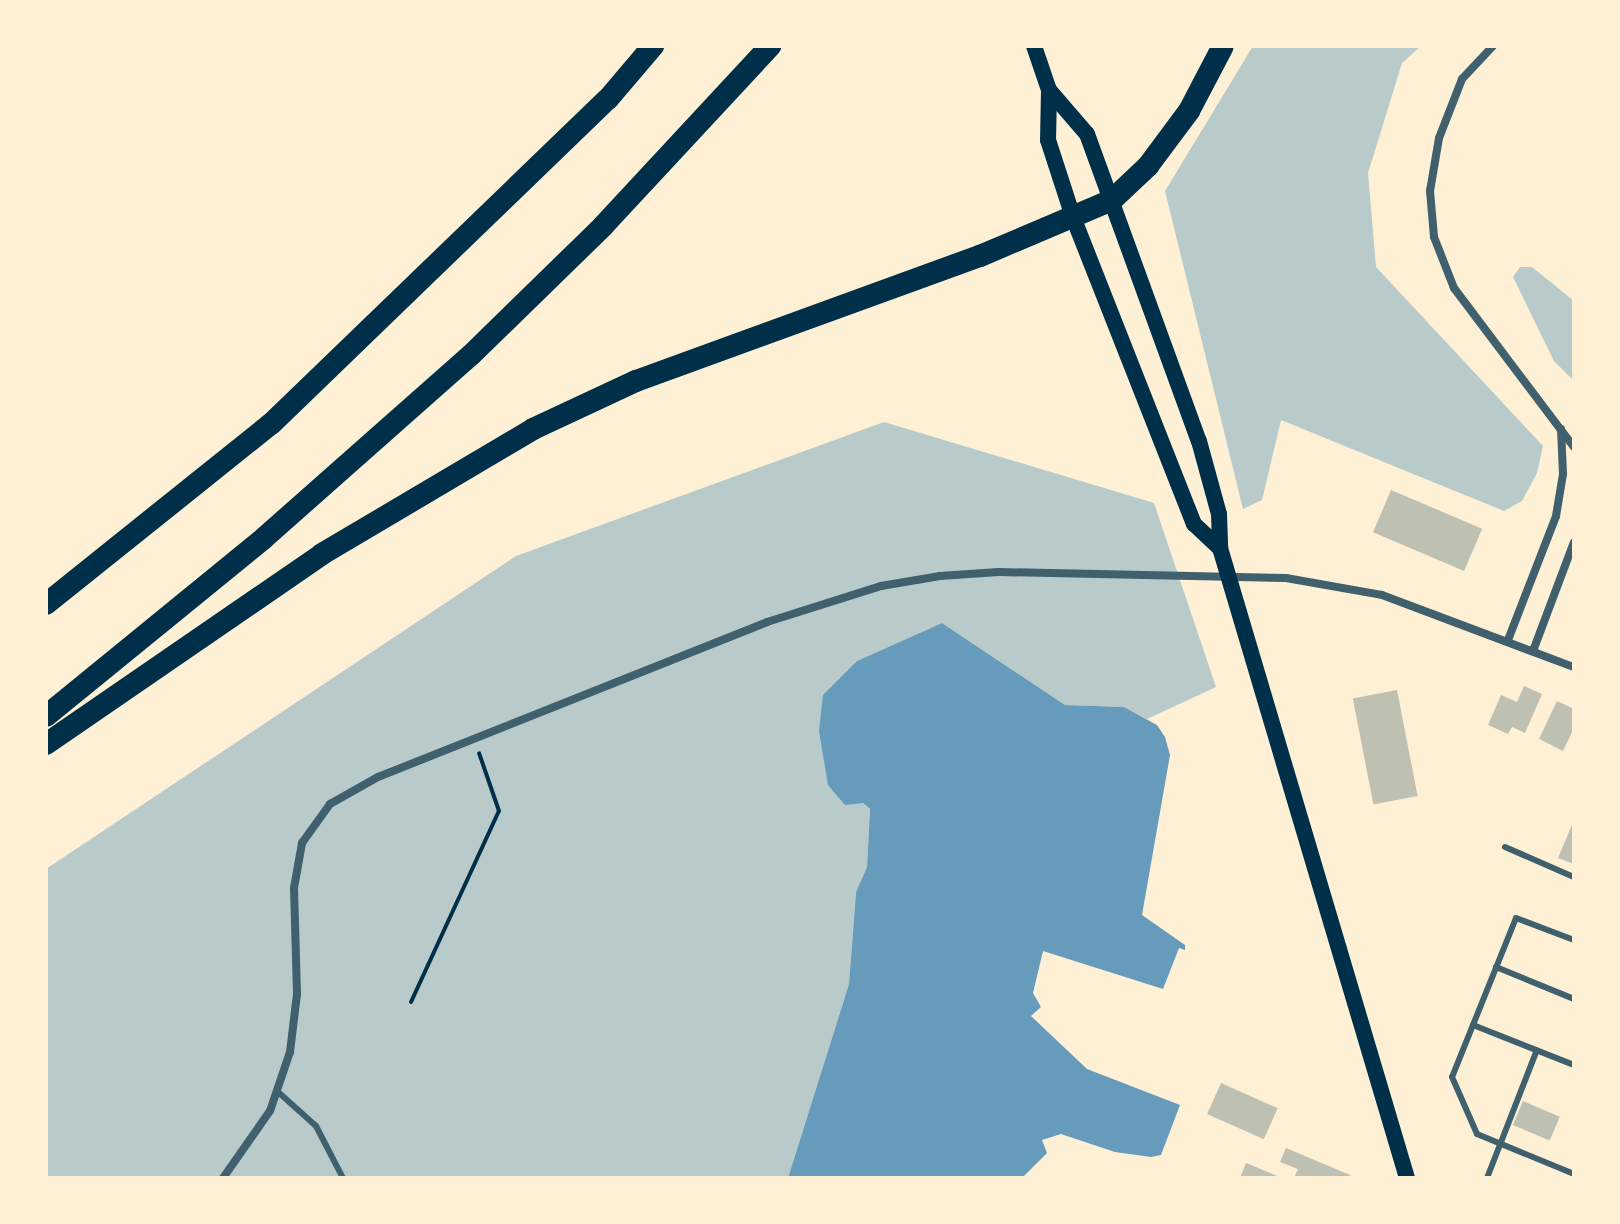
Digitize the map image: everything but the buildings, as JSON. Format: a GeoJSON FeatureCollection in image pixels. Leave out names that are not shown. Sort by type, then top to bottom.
{"type":"FeatureCollection","features":[{"type":"Feature","properties":{"kind":"highway"},"geometry":{"type":"LineString","coordinates":[[46,604],[271,424],[608,99],[653,46]]}},
{"type":"Feature","properties":{"kind":"highway"},"geometry":{"type":"LineString","coordinates":[[46,716],[264,538],[414,408],[603,226],[770,46]]}},
{"type":"Feature","properties":{"kind":"highway"},"geometry":{"type":"LineString","coordinates":[[46,744],[322,554],[533,429],[650,375],[1112,200],[1148,166],[1189,111],[1223,46]]}},
{"type":"Feature","properties":{"kind":"main road"},"geometry":{"type":"LineString","coordinates":[[1034,46],[1049,90],[1048,140],[1073,217],[1194,524],[1220,548]]}},
{"type":"Feature","properties":{"kind":"main road"},"geometry":{"type":"LineString","coordinates":[[1049,90],[1087,134],[1199,441],[1219,514],[1220,548],[1407,1178]]}},
{"type":"Feature","properties":{"kind":"street"},"geometry":{"type":"LineString","coordinates":[[1493,46],[1462,79],[1439,138],[1430,191],[1434,237],[1454,288],[1561,424],[1574,447]]}},
{"type":"Feature","properties":{"kind":"street"},"geometry":{"type":"LineString","coordinates":[[1508,640],[1556,516],[1563,474],[1561,424]]}},
{"type":"Feature","properties":{"kind":"street"},"geometry":{"type":"LineString","coordinates":[[1533,651],[1574,542]]}},
{"type":"Feature","properties":{"kind":"street"},"geometry":{"type":"LineString","coordinates":[[223,1178],[270,1111],[290,1052],[297,994],[294,888],[302,843],[330,804],[378,777],[767,622],[881,586],[999,572],[1228,575],[1317,582],[1382,595],[1574,667]]}},
{"type":"Feature","properties":{"kind":"lane"},"geometry":{"type":"LineString","coordinates":[[1505,847],[1574,877]]}},
{"type":"Feature","properties":{"kind":"lane"},"geometry":{"type":"LineString","coordinates":[[1574,940],[1516,918],[1452,1077],[1477,1134],[1574,1174]]}},
{"type":"Feature","properties":{"kind":"lane"},"geometry":{"type":"LineString","coordinates":[[1496,967],[1574,999]]}},
{"type":"Feature","properties":{"kind":"lane"},"geometry":{"type":"LineString","coordinates":[[1473,1025],[1574,1065]]}},
{"type":"Feature","properties":{"kind":"lane"},"geometry":{"type":"LineString","coordinates":[[1487,1178],[1537,1050]]}},
{"type":"Feature","properties":{"kind":"lane"},"geometry":{"type":"LineString","coordinates":[[277,1091],[316,1126],[343,1178]]}},
{"type":"Feature","properties":{"kind":"path"},"geometry":{"type":"LineString","coordinates":[[411,1002],[499,811],[473,740]]}},
{"type":"Feature","properties":{"kind":"shaded area"},"geometry":{"type":"Polygon","coordinates":[[[1253,46],[1421,46],[1402,63],[1368,173],[1376,267],[1543,446],[1537,473],[1522,501],[1504,511],[1281,420],[1262,500],[1243,509],[1165,191],[1253,46]]]}},
{"type":"Feature","properties":{"kind":"shaded area"},"geometry":{"type":"Polygon","coordinates":[[[1520,267],[1532,267],[1574,301],[1574,381],[1554,361],[1513,277],[1520,267]]]}},
{"type":"Feature","properties":{"kind":"shaded area"},"geometry":{"type":"Polygon","coordinates":[[[884,422],[1154,503],[1216,687],[1147,719],[1124,707],[1065,705],[942,623],[857,661],[863,803],[870,809],[867,867],[856,892],[849,984],[788,1178],[46,1178],[46,869],[516,556],[884,422]]]}},
{"type":"Feature","properties":{"kind":"water"},"geometry":{"type":"Polygon","coordinates":[[[942,623],[1065,705],[1124,707],[1157,725],[1165,737],[1170,755],[1142,915],[1185,945],[1185,950],[1179,948],[1163,989],[1043,951],[1033,993],[1041,1007],[1031,1016],[1087,1069],[1180,1105],[1161,1155],[1151,1157],[1115,1152],[1061,1134],[1042,1140],[1047,1153],[1022,1178],[788,1178],[849,984],[856,892],[867,867],[870,809],[863,803],[845,805],[828,785],[819,731],[823,695],[857,661],[942,623]]]}}]}
